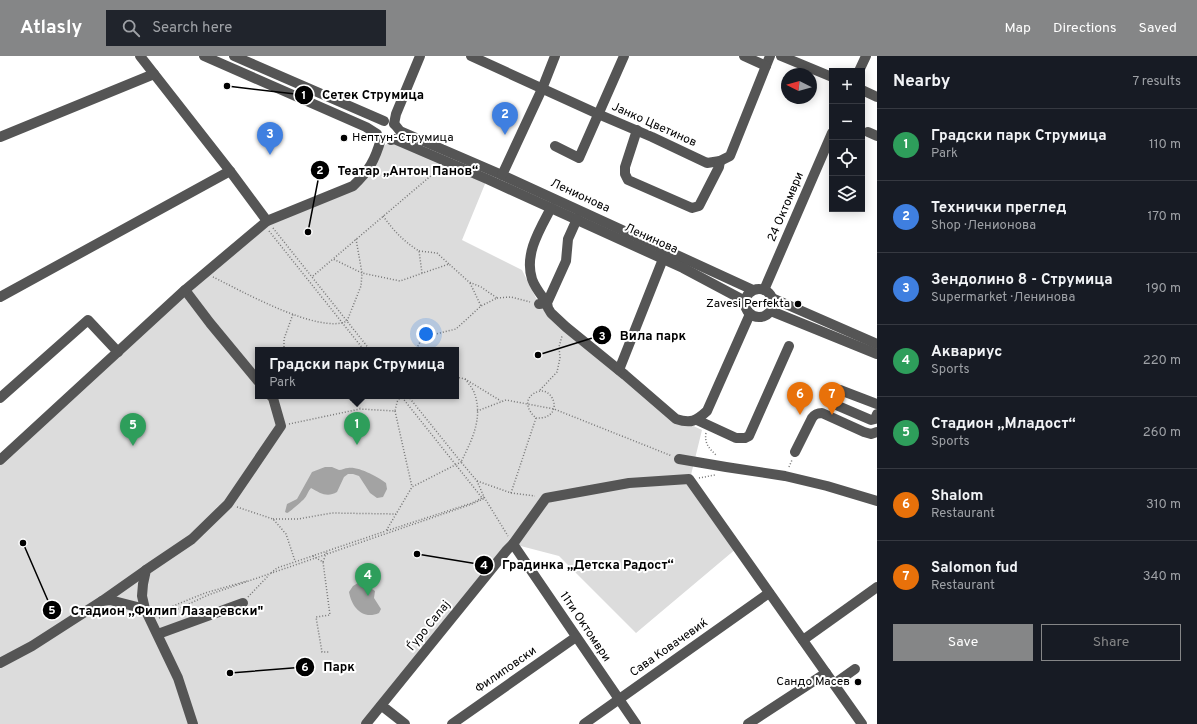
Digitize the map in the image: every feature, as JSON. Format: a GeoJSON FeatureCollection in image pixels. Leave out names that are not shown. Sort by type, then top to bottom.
{"type":"FeatureCollection","features":[{"type":"Feature","properties":{"kind":"street"},"geometry":{"type":"LineString","coordinates":[[140,56],[230,171],[268,226]]}},
{"type":"Feature","properties":{"kind":"street","name":"Ленинова"},"geometry":{"type":"LineString","coordinates":[[204,56],[366,128],[384,138],[394,139],[447,161],[663,258],[745,301]]}},
{"type":"Feature","properties":{"kind":"street"},"geometry":{"type":"LineString","coordinates":[[0,460],[205,273],[268,226],[353,186],[364,176],[372,165],[384,138],[397,134],[391,123],[234,56]]}},
{"type":"Feature","properties":{"kind":"street"},"geometry":{"type":"LineString","coordinates":[[391,123],[420,56]]}},
{"type":"Feature","properties":{"kind":"street","name":"Јанко Цветинов"},"geometry":{"type":"LineString","coordinates":[[471,56],[708,162],[720,161]]}},
{"type":"Feature","properties":{"kind":"street"},"geometry":{"type":"LineString","coordinates":[[502,175],[542,89],[555,56]]}},
{"type":"Feature","properties":{"kind":"street"},"geometry":{"type":"LineString","coordinates":[[554,146],[579,158],[624,56]]}},
{"type":"Feature","properties":{"kind":"street"},"geometry":{"type":"LineString","coordinates":[[744,56],[766,66]]}},
{"type":"Feature","properties":{"kind":"street"},"geometry":{"type":"LineString","coordinates":[[637,130],[625,167],[625,174],[628,180],[686,206],[692,208],[699,206],[719,167],[720,161],[730,156],[770,56]]}},
{"type":"Feature","properties":{"kind":"street"},"geometry":{"type":"LineString","coordinates":[[781,56],[829,76]]}},
{"type":"Feature","properties":{"kind":"street"},"geometry":{"type":"LineString","coordinates":[[860,68],[866,56]]}},
{"type":"Feature","properties":{"kind":"street"},"geometry":{"type":"LineString","coordinates":[[0,137],[154,74]]}},
{"type":"Feature","properties":{"kind":"street"},"geometry":{"type":"LineString","coordinates":[[865,91],[877,97]]}},
{"type":"Feature","properties":{"kind":"street"},"geometry":{"type":"LineString","coordinates":[[384,138],[379,125],[391,123]]}},
{"type":"Feature","properties":{"kind":"street","name":"Ленионова"},"geometry":{"type":"LineString","coordinates":[[391,123],[400,131],[502,175],[753,290]]}},
{"type":"Feature","properties":{"kind":"street","name":"24 Октомври"},"geometry":{"type":"LineString","coordinates":[[764,290],[829,140]]}},
{"type":"Feature","properties":{"kind":"street"},"geometry":{"type":"LineString","coordinates":[[0,297],[230,171]]}},
{"type":"Feature","properties":{"kind":"street"},"geometry":{"type":"LineString","coordinates":[[551,208],[534,240],[530,262],[532,278],[543,303],[566,327],[676,419],[685,422],[697,420],[707,411],[750,314]]}},
{"type":"Feature","properties":{"kind":"street"},"geometry":{"type":"LineString","coordinates":[[543,303],[566,261],[568,239],[576,220]]}},
{"type":"Feature","properties":{"kind":"street"},"geometry":{"type":"LineString","coordinates":[[619,370],[663,258]]}},
{"type":"Feature","properties":{"kind":"street"},"geometry":{"type":"LineString","coordinates":[[758,289],[764,290],[770,294],[772,298],[773,302],[771,311],[768,314],[759,317],[750,314],[747,310],[745,301],[749,293],[758,289]]}},
{"type":"Feature","properties":{"kind":"street"},"geometry":{"type":"LineString","coordinates":[[185,290],[255,377]]}},
{"type":"Feature","properties":{"kind":"street"},"geometry":{"type":"LineString","coordinates":[[772,298],[877,344]]}},
{"type":"Feature","properties":{"kind":"street"},"geometry":{"type":"LineString","coordinates":[[771,311],[877,354]]}},
{"type":"Feature","properties":{"kind":"street"},"geometry":{"type":"LineString","coordinates":[[0,398],[88,320],[118,352]]}},
{"type":"Feature","properties":{"kind":"street"},"geometry":{"type":"LineString","coordinates":[[697,420],[736,438],[740,439],[749,436],[789,346]]}},
{"type":"Feature","properties":{"kind":"street"},"geometry":{"type":"LineString","coordinates":[[877,404],[840,390],[837,392],[834,400],[836,405],[871,420],[875,419],[877,414]]}},
{"type":"Feature","properties":{"kind":"street"},"geometry":{"type":"LineString","coordinates":[[0,663],[32,646],[102,601],[192,539],[228,504],[281,426],[273,399]]}},
{"type":"Feature","properties":{"kind":"street"},"geometry":{"type":"LineString","coordinates":[[795,452],[812,418],[818,413],[822,413],[864,432],[871,434],[877,432]]}},
{"type":"Feature","properties":{"kind":"street"},"geometry":{"type":"LineString","coordinates":[[679,459],[785,476],[827,486],[877,501]]}},
{"type":"Feature","properties":{"kind":"street"},"geometry":{"type":"LineString","coordinates":[[546,498],[629,483],[690,479],[862,724]]}},
{"type":"Feature","properties":{"kind":"street","name":"Ѓуро Салај"},"geometry":{"type":"LineString","coordinates":[[366,724],[513,544],[546,498]]}},
{"type":"Feature","properties":{"kind":"street","name":"11ти Октомври"},"geometry":{"type":"LineString","coordinates":[[513,544],[636,724]]}},
{"type":"Feature","properties":{"kind":"street"},"geometry":{"type":"LineString","coordinates":[[146,570],[142,596],[178,678],[193,724]]}},
{"type":"Feature","properties":{"kind":"street"},"geometry":{"type":"LineString","coordinates":[[803,640],[877,587]]}},
{"type":"Feature","properties":{"kind":"street","name":"Сава Ковачевиќ"},"geometry":{"type":"LineString","coordinates":[[584,724],[769,593]]}},
{"type":"Feature","properties":{"kind":"street"},"geometry":{"type":"LineString","coordinates":[[102,601],[110,600],[151,614]]}},
{"type":"Feature","properties":{"kind":"street"},"geometry":{"type":"LineString","coordinates":[[158,634],[243,603]]}},
{"type":"Feature","properties":{"kind":"street","name":"Филиповски"},"geometry":{"type":"LineString","coordinates":[[452,724],[576,637]]}},
{"type":"Feature","properties":{"kind":"street"},"geometry":{"type":"LineString","coordinates":[[834,684],[855,669]]}},
{"type":"Feature","properties":{"kind":"street"},"geometry":{"type":"LineString","coordinates":[[748,724],[826,672]]}},
{"type":"Feature","properties":{"kind":"street"},"geometry":{"type":"LineString","coordinates":[[381,706],[405,724]]}},
{"type":"Feature","properties":{"kind":"path"},"geometry":{"type":"LineString","coordinates":[[312,276],[447,161]]}},
{"type":"Feature","properties":{"kind":"path"},"geometry":{"type":"LineString","coordinates":[[383,216],[397,234],[407,243],[419,251],[437,253],[469,282],[481,287],[497,298]]}},
{"type":"Feature","properties":{"kind":"path"},"geometry":{"type":"LineString","coordinates":[[268,226],[312,276],[368,347]]}},
{"type":"Feature","properties":{"kind":"path"},"geometry":{"type":"LineString","coordinates":[[268,226],[362,347]]}},
{"type":"Feature","properties":{"kind":"path"},"geometry":{"type":"LineString","coordinates":[[205,273],[270,305],[293,314],[307,319],[331,324],[343,323],[347,321],[361,286],[362,273],[356,239]]}},
{"type":"Feature","properties":{"kind":"path"},"geometry":{"type":"LineString","coordinates":[[419,251],[422,273]]}},
{"type":"Feature","properties":{"kind":"path"},"geometry":{"type":"LineString","coordinates":[[333,259],[362,273],[400,281],[449,264]]}},
{"type":"Feature","properties":{"kind":"path"},"geometry":{"type":"LineString","coordinates":[[469,282],[481,306]]}},
{"type":"Feature","properties":{"kind":"path"},"geometry":{"type":"LineString","coordinates":[[418,347],[420,342],[428,336],[456,329],[481,306],[497,298],[511,297],[543,303]]}},
{"type":"Feature","properties":{"kind":"path"},"geometry":{"type":"LineString","coordinates":[[284,347],[284,339],[293,314]]}},
{"type":"Feature","properties":{"kind":"path"},"geometry":{"type":"LineString","coordinates":[[540,390],[551,395],[554,402],[554,409],[551,415],[544,418],[536,418],[530,412],[528,404],[531,396],[540,390],[557,372],[560,358],[559,347],[566,327]]}},
{"type":"Feature","properties":{"kind":"path"},"geometry":{"type":"LineString","coordinates":[[459,378],[466,379],[502,402]]}},
{"type":"Feature","properties":{"kind":"path"},"geometry":{"type":"LineString","coordinates":[[386,531],[412,487],[461,462],[473,439],[477,411],[475,395],[466,379]]}},
{"type":"Feature","properties":{"kind":"path"},"geometry":{"type":"LineString","coordinates":[[349,399],[360,409]]}},
{"type":"Feature","properties":{"kind":"path"},"geometry":{"type":"LineString","coordinates":[[399,399],[395,411],[412,487]]}},
{"type":"Feature","properties":{"kind":"path"},"geometry":{"type":"LineString","coordinates":[[403,399],[483,497],[513,544]]}},
{"type":"Feature","properties":{"kind":"path"},"geometry":{"type":"LineString","coordinates":[[410,399],[478,481],[483,497]]}},
{"type":"Feature","properties":{"kind":"path"},"geometry":{"type":"LineString","coordinates":[[477,411],[506,400],[554,409],[679,459]]}},
{"type":"Feature","properties":{"kind":"path"},"geometry":{"type":"LineString","coordinates":[[281,426],[360,409],[395,411]]}},
{"type":"Feature","properties":{"kind":"path"},"geometry":{"type":"LineString","coordinates":[[511,493],[536,418]]}},
{"type":"Feature","properties":{"kind":"path"},"geometry":{"type":"LineString","coordinates":[[690,479],[719,474],[724,472],[726,467],[706,444],[705,435],[708,425]]}},
{"type":"Feature","properties":{"kind":"path"},"geometry":{"type":"LineString","coordinates":[[785,476],[795,452]]}},
{"type":"Feature","properties":{"kind":"path"},"geometry":{"type":"LineString","coordinates":[[478,481],[511,493],[546,498]]}},
{"type":"Feature","properties":{"kind":"path"},"geometry":{"type":"LineString","coordinates":[[243,603],[269,574],[278,568],[472,503],[483,497]]}},
{"type":"Feature","properties":{"kind":"path"},"geometry":{"type":"LineString","coordinates":[[151,614],[472,504],[483,499],[483,497]]}},
{"type":"Feature","properties":{"kind":"path"},"geometry":{"type":"LineString","coordinates":[[228,504],[273,519],[298,520],[332,513],[396,514]]}},
{"type":"Feature","properties":{"kind":"path"},"geometry":{"type":"LineString","coordinates":[[273,519],[286,534],[295,562]]}},
{"type":"Feature","properties":{"kind":"path"},"geometry":{"type":"LineString","coordinates":[[327,551],[323,562],[330,615],[316,617],[322,652],[330,652]]}},
{"type":"Feature","properties":{"kind":"path"},"geometry":{"type":"LineString","coordinates":[[313,556],[323,562]]}},
{"type":"Feature","properties":{"kind":"path"},"geometry":{"type":"LineString","coordinates":[[151,614],[205,593],[269,574]]}},
{"type":"Feature","properties":{"kind":"shaded area"},"geometry":{"type":"Polygon","coordinates":[[[394,139],[487,179],[462,240],[522,270],[539,304],[685,422],[702,430],[690,479],[737,548],[636,633],[559,556],[513,544],[366,724],[0,724],[0,460],[267,221],[353,186],[378,150],[394,139]]]}},
{"type":"Feature","properties":{"kind":"shaded area"},"geometry":{"type":"Polygon","coordinates":[[[325,467],[332,467],[339,470],[352,468],[362,470],[386,483],[387,489],[383,497],[377,498],[370,493],[359,476],[348,474],[344,477],[337,492],[327,495],[311,488],[305,498],[287,513],[285,512],[287,504],[297,499],[312,472],[325,467]]]}},
{"type":"Feature","properties":{"kind":"shaded area"},"geometry":{"type":"Polygon","coordinates":[[[358,583],[364,584],[375,591],[374,598],[381,609],[379,613],[373,615],[363,614],[356,608],[350,598],[349,592],[353,586],[358,583]]]}},
{"type":"Feature","properties":{"kind":"place","name":"Сетек Струмица"},"geometry":{"type":"Point","coordinates":[227,86]}},
{"type":"Feature","properties":{"kind":"place","name":"Технички преглед"},"geometry":{"type":"Point","coordinates":[505,135]}},
{"type":"Feature","properties":{"kind":"place","name":"Нептун-Струмица"},"geometry":{"type":"Point","coordinates":[344,138]}},
{"type":"Feature","properties":{"kind":"place","name":"Зендолино 8 - Струмица"},"geometry":{"type":"Point","coordinates":[270,155]}},
{"type":"Feature","properties":{"kind":"place","name":"Театар „Антон Панов“"},"geometry":{"type":"Point","coordinates":[308,232]}},
{"type":"Feature","properties":{"kind":"place","name":"Zavesi Perfekta"},"geometry":{"type":"Point","coordinates":[798,304]}},
{"type":"Feature","properties":{"kind":"place","name":"Вила парк"},"geometry":{"type":"Point","coordinates":[538,355]}},
{"type":"Feature","properties":{"kind":"place","name":"Shalom"},"geometry":{"type":"Point","coordinates":[800,415]}},
{"type":"Feature","properties":{"kind":"place","name":"Salomon fud"},"geometry":{"type":"Point","coordinates":[832,415]}},
{"type":"Feature","properties":{"kind":"place","name":"Градски парк Струмица"},"geometry":{"type":"Point","coordinates":[357,445]}},
{"type":"Feature","properties":{"kind":"place","name":"Стадион „Младост“"},"geometry":{"type":"Point","coordinates":[133,446]}},
{"type":"Feature","properties":{"kind":"place","name":"Стадион ,,Филип Лазаревски\""},"geometry":{"type":"Point","coordinates":[23,543]}},
{"type":"Feature","properties":{"kind":"place","name":"Градинка „Детска Радост“"},"geometry":{"type":"Point","coordinates":[417,554]}},
{"type":"Feature","properties":{"kind":"place","name":"Аквариус"},"geometry":{"type":"Point","coordinates":[368,596]}},
{"type":"Feature","properties":{"kind":"place","name":"Парк"},"geometry":{"type":"Point","coordinates":[230,673]}},
{"type":"Feature","properties":{"kind":"place","name":"Сандо Масев"},"geometry":{"type":"Point","coordinates":[858,682]}}]}
